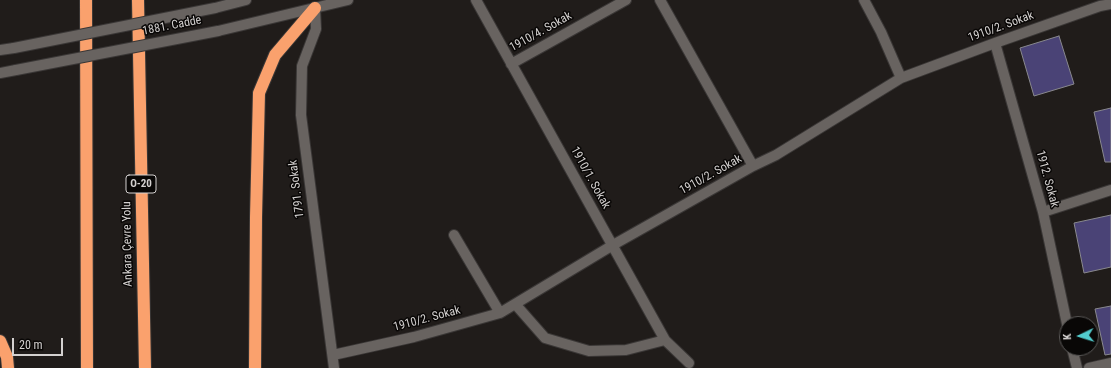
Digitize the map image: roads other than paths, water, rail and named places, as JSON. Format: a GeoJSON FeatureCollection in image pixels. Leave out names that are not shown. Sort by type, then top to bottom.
{"type":"FeatureCollection","features":[{"type":"Feature","properties":{"kind":"highway"},"geometry":{"type":"LineString","coordinates":[[86,0],[87,368]]}},
{"type":"Feature","properties":{"kind":"highway","name":"Ankara Çevre Yolu"},"geometry":{"type":"LineString","coordinates":[[138,0],[145,368]]}},
{"type":"Feature","properties":{"kind":"highway"},"geometry":{"type":"LineString","coordinates":[[255,368],[259,93],[275,54],[316,8]]}},
{"type":"Feature","properties":{"kind":"highway"},"geometry":{"type":"LineString","coordinates":[[0,341],[7,357],[8,368]]}},
{"type":"Feature","properties":{"kind":"street","name":"1881. Cadde"},"geometry":{"type":"LineString","coordinates":[[0,50],[215,8],[246,0]]}},
{"type":"Feature","properties":{"kind":"street","name":"1881. Cadde"},"geometry":{"type":"LineString","coordinates":[[0,73],[218,30],[348,0]]}},
{"type":"Feature","properties":{"kind":"street","name":"1910/1. Sokak"},"geometry":{"type":"LineString","coordinates":[[476,0],[666,340],[689,363]]}},
{"type":"Feature","properties":{"kind":"street","name":"1910/4. Sokak"},"geometry":{"type":"LineString","coordinates":[[511,64],[626,0]]}},
{"type":"Feature","properties":{"kind":"street"},"geometry":{"type":"LineString","coordinates":[[660,0],[753,166]]}},
{"type":"Feature","properties":{"kind":"street"},"geometry":{"type":"LineString","coordinates":[[864,0],[881,32],[901,78]]}},
{"type":"Feature","properties":{"kind":"street","name":"1910/2. Sokak"},"geometry":{"type":"LineString","coordinates":[[333,355],[414,337],[500,313],[516,305],[613,245],[753,166],[776,155],[901,78],[1099,3],[1111,4]]}},
{"type":"Feature","properties":{"kind":"street","name":"1791. Sokak"},"geometry":{"type":"LineString","coordinates":[[316,8],[316,29],[302,66],[301,115],[311,202],[334,368]]}},
{"type":"Feature","properties":{"kind":"street","name":"1912. Sokak"},"geometry":{"type":"LineString","coordinates":[[995,43],[1042,212],[1065,316]]}},
{"type":"Feature","properties":{"kind":"street"},"geometry":{"type":"LineString","coordinates":[[1042,212],[1111,190]]}},
{"type":"Feature","properties":{"kind":"street"},"geometry":{"type":"LineString","coordinates":[[454,236],[500,313]]}},
{"type":"Feature","properties":{"kind":"street"},"geometry":{"type":"LineString","coordinates":[[516,305],[545,338],[589,351],[626,350],[666,340]]}},
{"type":"Feature","properties":{"kind":"street"},"geometry":{"type":"LineString","coordinates":[[1074,356],[1077,368]]}},
{"type":"Feature","properties":{"kind":"street"},"geometry":{"type":"LineString","coordinates":[[1089,368],[1111,363]]}}]}
